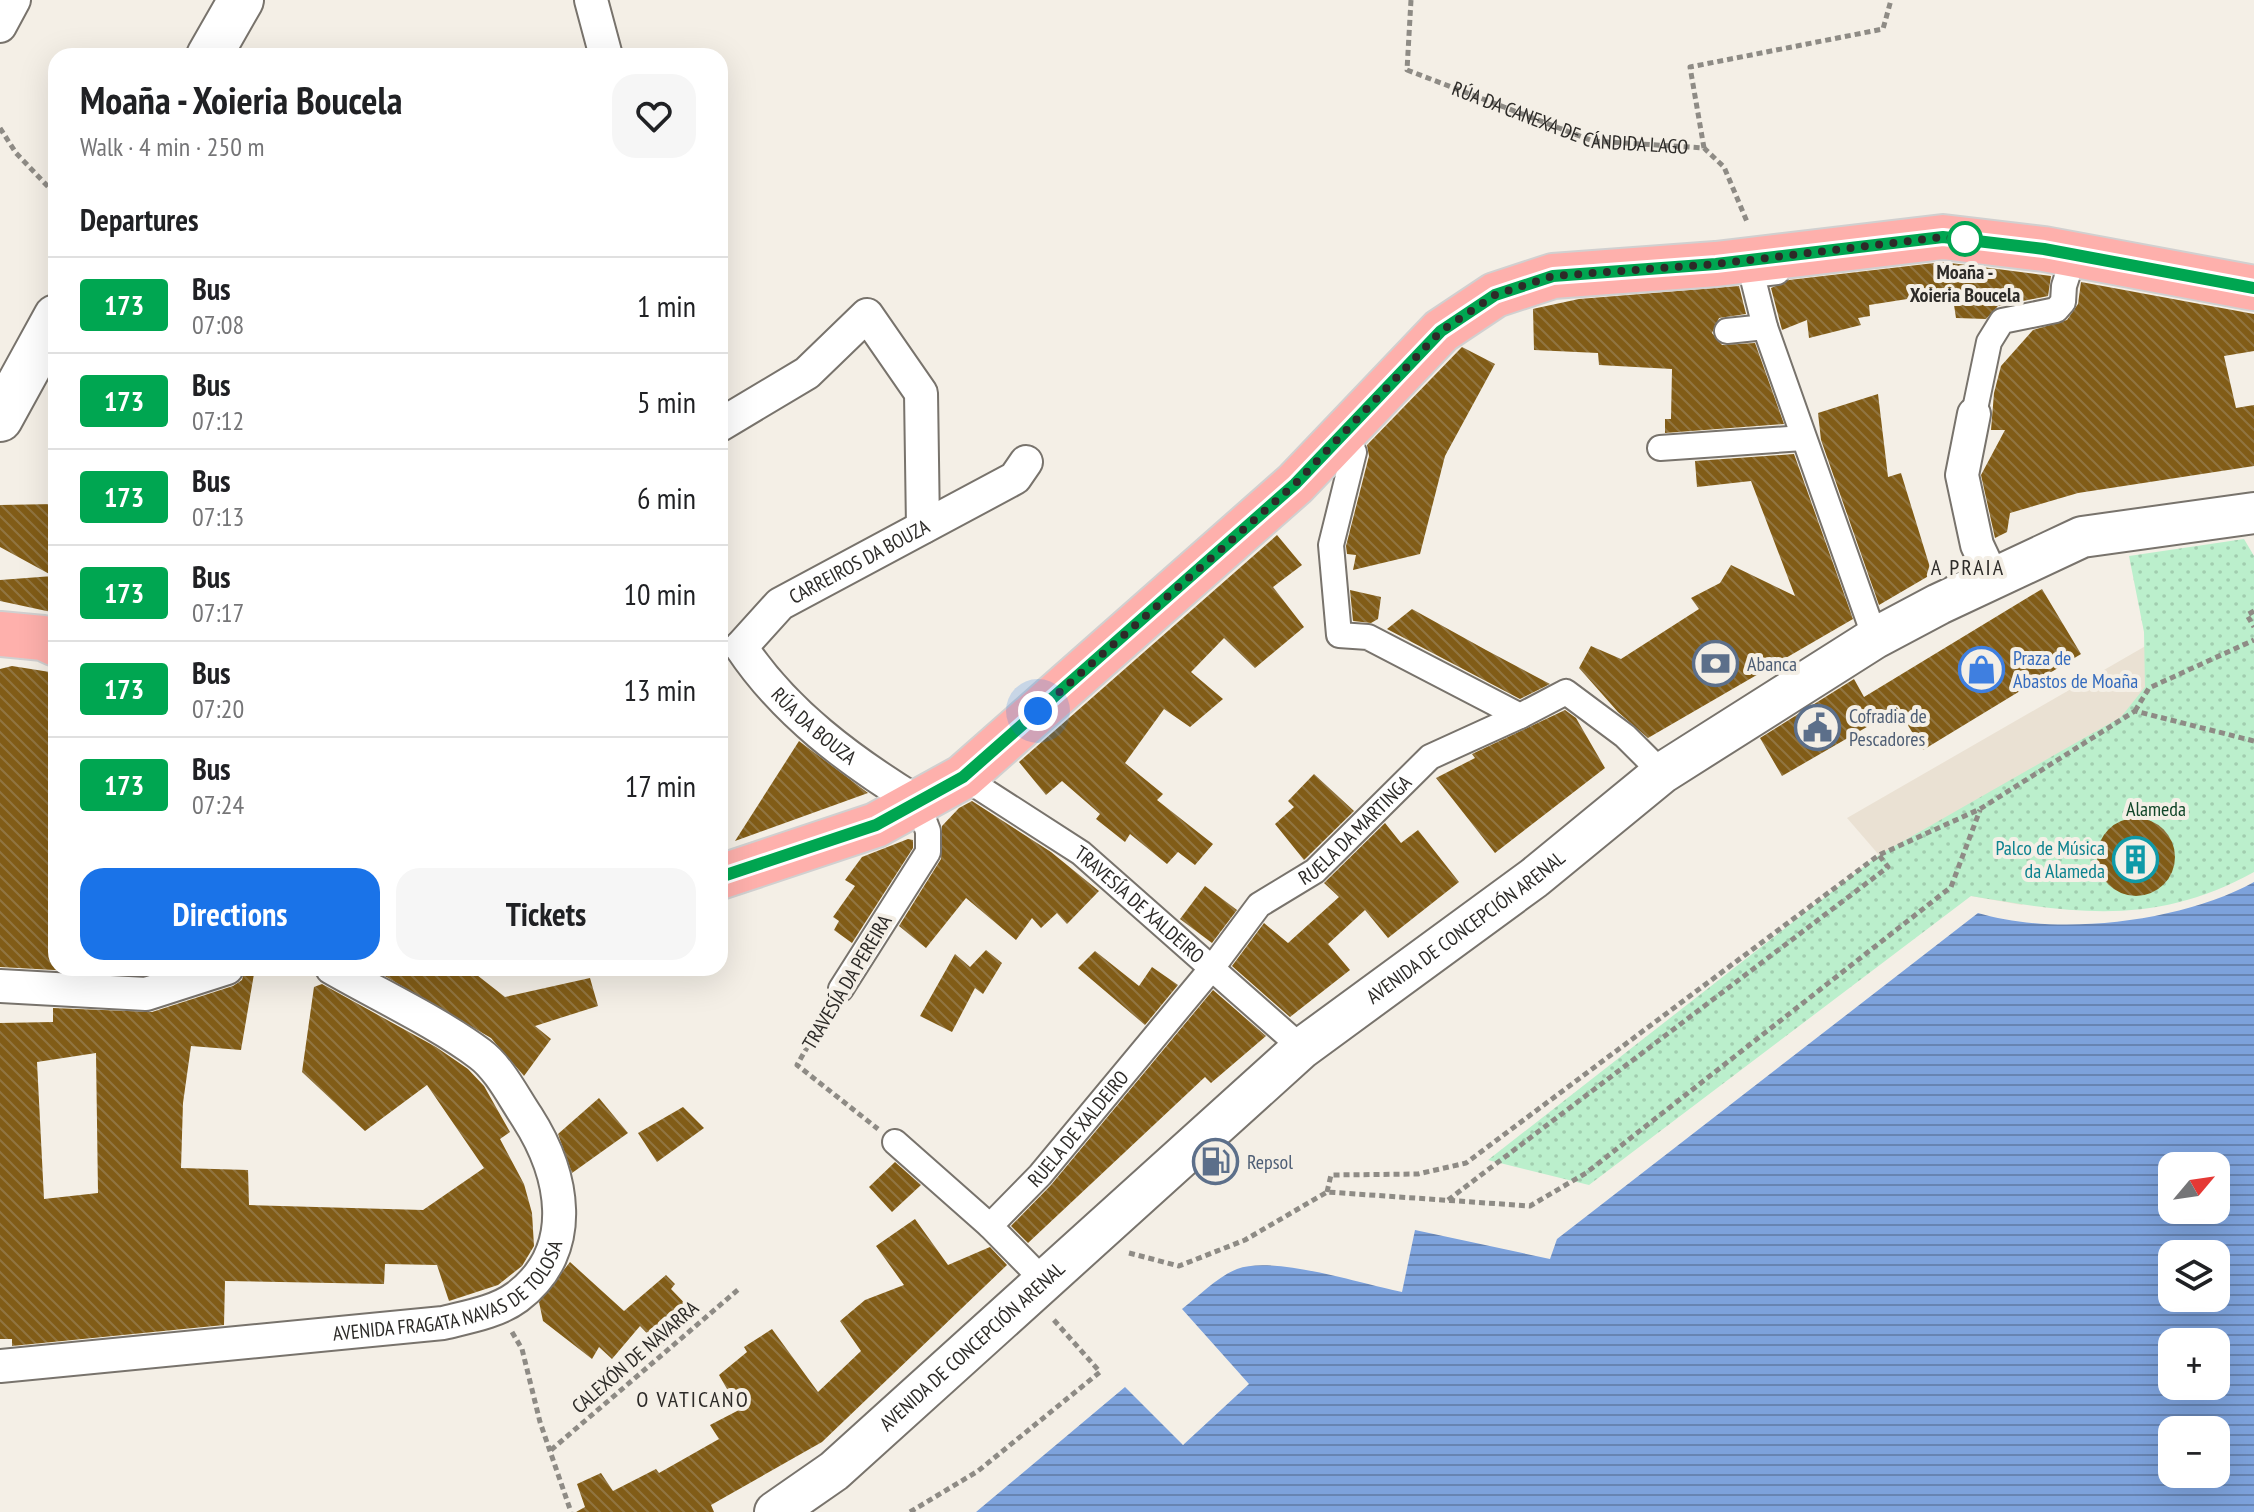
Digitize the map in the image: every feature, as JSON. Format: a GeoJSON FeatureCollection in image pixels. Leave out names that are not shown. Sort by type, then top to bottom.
{"type":"FeatureCollection","features":[{"type":"Feature","properties":{"kind":"main road"},"geometry":{"type":"LineString","coordinates":[[214,48],[241,0]]}},
{"type":"Feature","properties":{"kind":"main road"},"geometry":{"type":"LineString","coordinates":[[728,874],[876,825],[963,777],[1295,484],[1441,331],[1495,295],[1553,276],[1716,264],[1778,254],[1943,237],[2074,255],[2254,288]]}},
{"type":"Feature","properties":{"kind":"main road"},"geometry":{"type":"LineString","coordinates":[[0,419],[48,332]]}},
{"type":"Feature","properties":{"kind":"main road"},"geometry":{"type":"LineString","coordinates":[[0,634],[48,640]]}},
{"type":"Feature","properties":{"kind":"street"},"geometry":{"type":"LineString","coordinates":[[0,26],[14,0]]}},
{"type":"Feature","properties":{"kind":"street"},"geometry":{"type":"LineString","coordinates":[[591,0],[604,48]]}},
{"type":"Feature","properties":{"kind":"street"},"geometry":{"type":"LineString","coordinates":[[1778,254],[1781,271],[1752,275],[1765,327],[1875,638]]}},
{"type":"Feature","properties":{"kind":"street"},"geometry":{"type":"LineString","coordinates":[[1993,579],[1977,545],[1962,475],[1989,342],[2002,321],[2056,310],[2063,302],[2064,286],[2074,255]]}},
{"type":"Feature","properties":{"kind":"street","name":"CARREIROS DA BOUZA"},"geometry":{"type":"LineString","coordinates":[[728,420],[807,373],[867,315],[921,393],[923,527],[780,604],[730,647]]}},
{"type":"Feature","properties":{"kind":"street"},"geometry":{"type":"LineString","coordinates":[[1727,331],[1765,327]]}},
{"type":"Feature","properties":{"kind":"street"},"geometry":{"type":"LineString","coordinates":[[1344,435],[1354,452],[1331,545],[1339,635],[1368,637],[1520,716]]}},
{"type":"Feature","properties":{"kind":"street"},"geometry":{"type":"LineString","coordinates":[[1660,448],[1803,438]]}},
{"type":"Feature","properties":{"kind":"street"},"geometry":{"type":"LineString","coordinates":[[923,527],[1015,478],[1026,462]]}},
{"type":"Feature","properties":{"kind":"street","name":"AVENIDA DE CONCEPCIÓN ARENAL"},"geometry":{"type":"LineString","coordinates":[[775,1512],[834,1471],[1302,1048],[1534,878],[1662,773],[1875,638],[2082,537],[2254,513]]}},
{"type":"Feature","properties":{"kind":"street","name":"RÚA DA BOUZA"},"geometry":{"type":"LineString","coordinates":[[730,647],[797,714],[917,802]]}},
{"type":"Feature","properties":{"kind":"street","name":"RUELA DA MARTINGA"},"geometry":{"type":"LineString","coordinates":[[1212,968],[1259,905],[1315,871],[1430,757],[1566,692],[1625,736],[1662,773]]}},
{"type":"Feature","properties":{"kind":"street","name":"TRAVESÍA DE XALDEIRO"},"geometry":{"type":"LineString","coordinates":[[963,777],[1081,853],[1302,1048]]}},
{"type":"Feature","properties":{"kind":"street","name":"TRAVESÍA DA PEREIRA"},"geometry":{"type":"LineString","coordinates":[[841,989],[928,852],[928,831],[917,802]]}},
{"type":"Feature","properties":{"kind":"street","name":"RUELA DE XALDEIRO"},"geometry":{"type":"LineString","coordinates":[[990,1226],[1040,1175],[1212,968]]}},
{"type":"Feature","properties":{"kind":"street"},"geometry":{"type":"LineString","coordinates":[[0,986],[146,994],[202,976]]}},
{"type":"Feature","properties":{"kind":"street","name":"AVENIDA FRAGATA NAVAS DE TOLOSA"},"geometry":{"type":"LineString","coordinates":[[0,1366],[443,1323],[502,1305],[526,1289],[547,1261],[558,1233],[560,1201],[552,1165],[537,1133],[481,1055],[346,976]]}},
{"type":"Feature","properties":{"kind":"street"},"geometry":{"type":"LineString","coordinates":[[895,1142],[990,1226],[1045,1282]]}},
{"type":"Feature","properties":{"kind":"path","name":"RÚA DA CANEXA DE CÁNDIDA LAGO"},"geometry":{"type":"LineString","coordinates":[[1411,0],[1407,70],[1593,141],[1704,148],[1724,167],[1752,236],[1777,233],[1778,254]]}},
{"type":"Feature","properties":{"kind":"path"},"geometry":{"type":"LineString","coordinates":[[1704,148],[1690,67],[1883,29],[1891,0]]}},
{"type":"Feature","properties":{"kind":"path"},"geometry":{"type":"LineString","coordinates":[[0,128],[16,153],[48,187]]}},
{"type":"Feature","properties":{"kind":"path"},"geometry":{"type":"LineString","coordinates":[[2254,611],[2247,615],[2254,627]]}},
{"type":"Feature","properties":{"kind":"path"},"geometry":{"type":"LineString","coordinates":[[1327,1192],[1331,1175],[1418,1174],[1466,1163],[1879,855],[1980,809],[2135,711],[2149,688],[2254,640]]}},
{"type":"Feature","properties":{"kind":"path"},"geometry":{"type":"LineString","coordinates":[[2135,711],[2254,741]]}},
{"type":"Feature","properties":{"kind":"path"},"geometry":{"type":"LineString","coordinates":[[1129,1253],[1179,1266],[1245,1240],[1327,1192],[1530,1206],[1586,1173],[1951,887],[1980,809]]}},
{"type":"Feature","properties":{"kind":"path"},"geometry":{"type":"LineString","coordinates":[[1448,1200],[1888,867],[1879,855]]}},
{"type":"Feature","properties":{"kind":"path","name":"TRAVESÍA DA PEREIRA"},"geometry":{"type":"LineString","coordinates":[[841,989],[797,1065],[895,1142]]}},
{"type":"Feature","properties":{"kind":"path","name":"CALEXÓN DE NAVARRA"},"geometry":{"type":"LineString","coordinates":[[551,1450],[740,1288]]}},
{"type":"Feature","properties":{"kind":"path"},"geometry":{"type":"LineString","coordinates":[[502,1305],[522,1349],[571,1512]]}},
{"type":"Feature","properties":{"kind":"path"},"geometry":{"type":"LineString","coordinates":[[910,1512],[978,1471],[1100,1372],[1055,1321]]}},
{"type":"Feature","properties":{"kind":"shaded area"},"geometry":{"type":"Polygon","coordinates":[[[2175,629],[2119,802],[2022,905],[1971,896],[1879,855],[1847,818],[2175,629]]]}},
{"type":"Feature","properties":{"kind":"green space","name":"Alameda"},"geometry":{"type":"Polygon","coordinates":[[[2244,539],[2254,556],[2254,872],[2184,901],[2116,911],[2081,911],[1971,896],[1589,1185],[1488,1160],[1879,855],[2121,717],[2145,687],[2144,632],[2129,556],[2244,539]]]}},
{"type":"Feature","properties":{"kind":"water"},"geometry":{"type":"Polygon","coordinates":[[[2254,882],[2254,1512],[976,1512],[1125,1387],[1183,1445],[1249,1384],[1182,1309],[1230,1272],[1253,1266],[1294,1268],[1402,1292],[1415,1230],[1550,1259],[1557,1239],[1978,913],[2044,924],[2081,924],[2119,922],[2192,907],[2254,882]]]}},
{"type":"Feature","properties":{"kind":"building"},"geometry":{"type":"Polygon","coordinates":[[[1943,262],[2051,276],[2048,296],[1998,306],[1986,319],[1956,318],[1952,292],[1869,305],[1870,316],[1858,318],[1861,325],[1809,338],[1807,320],[1782,330],[1771,288],[1789,280],[1943,262]]]}},
{"type":"Feature","properties":{"kind":"building"},"geometry":{"type":"Polygon","coordinates":[[[2081,282],[2254,314],[2254,351],[2224,356],[2236,408],[2254,405],[2254,466],[2078,493],[2010,513],[2007,532],[1995,538],[1981,475],[2005,430],[1991,430],[1994,393],[2001,366],[2033,330],[2067,320],[2078,304],[2081,282]]]}},
{"type":"Feature","properties":{"kind":"building"},"geometry":{"type":"Polygon","coordinates":[[[1739,286],[1746,314],[1719,318],[1712,333],[1722,345],[1755,343],[1784,424],[1665,433],[1665,419],[1671,419],[1672,369],[1599,365],[1598,353],[1534,350],[1533,309],[1579,299],[1739,286]]]}},
{"type":"Feature","properties":{"kind":"building"},"geometry":{"type":"Polygon","coordinates":[[[1462,347],[1495,364],[1445,456],[1420,554],[1353,570],[1356,555],[1347,554],[1346,546],[1369,456],[1367,445],[1462,347]]]}},
{"type":"Feature","properties":{"kind":"building"},"geometry":{"type":"Polygon","coordinates":[[[1878,394],[1888,477],[1901,473],[1932,574],[1879,605],[1821,440],[1818,413],[1878,394]]]}},
{"type":"Feature","properties":{"kind":"building"},"geometry":{"type":"Polygon","coordinates":[[[1794,454],[1853,619],[1648,738],[1618,712],[1579,668],[1591,646],[1621,659],[1699,609],[1691,598],[1720,583],[1731,565],[1795,596],[1751,481],[1697,487],[1695,461],[1794,454]]]}},
{"type":"Feature","properties":{"kind":"building"},"geometry":{"type":"Polygon","coordinates":[[[48,504],[48,573],[0,547],[0,505],[48,504]]]}},
{"type":"Feature","properties":{"kind":"building"},"geometry":{"type":"Polygon","coordinates":[[[1277,535],[1302,565],[1273,587],[1304,627],[1255,668],[1224,638],[1191,672],[1223,699],[1190,727],[1164,709],[1125,763],[1163,794],[1157,800],[1213,844],[1195,865],[1178,852],[1167,864],[1130,834],[1125,842],[1096,819],[1100,814],[1062,781],[1046,795],[1019,762],[1277,535]]]}},
{"type":"Feature","properties":{"kind":"building"},"geometry":{"type":"Polygon","coordinates":[[[48,576],[48,611],[0,601],[0,580],[48,576]]]}},
{"type":"Feature","properties":{"kind":"building","name":"Praza de Abastos de Moaña"},"geometry":{"type":"Polygon","coordinates":[[[2042,589],[2081,654],[1923,750],[1898,709],[1782,776],[1760,738],[1854,679],[1864,697],[2042,589]]]}},
{"type":"Feature","properties":{"kind":"building"},"geometry":{"type":"Polygon","coordinates":[[[1350,590],[1381,597],[1378,619],[1371,623],[1353,621],[1350,590]]]}},
{"type":"Feature","properties":{"kind":"building"},"geometry":{"type":"Polygon","coordinates":[[[1412,609],[1550,684],[1520,699],[1387,629],[1412,609]]]}},
{"type":"Feature","properties":{"kind":"building"},"geometry":{"type":"Polygon","coordinates":[[[12,666],[48,672],[48,970],[0,967],[0,669],[12,666]]]}},
{"type":"Feature","properties":{"kind":"building"},"geometry":{"type":"Polygon","coordinates":[[[1565,710],[1576,718],[1605,768],[1495,853],[1436,778],[1475,758],[1472,754],[1565,710]]]}},
{"type":"Feature","properties":{"kind":"building"},"geometry":{"type":"Polygon","coordinates":[[[799,741],[868,793],[735,841],[799,741]]]}},
{"type":"Feature","properties":{"kind":"building"},"geometry":{"type":"Polygon","coordinates":[[[1314,774],[1354,811],[1304,860],[1275,824],[1294,807],[1288,801],[1314,774]]]}},
{"type":"Feature","properties":{"kind":"building"},"geometry":{"type":"Polygon","coordinates":[[[972,801],[1051,852],[1099,891],[1067,924],[1057,913],[1041,928],[1032,918],[1016,940],[966,898],[926,948],[899,926],[941,859],[942,826],[959,808],[972,801]]]}},
{"type":"Feature","properties":{"kind":"building","name":"Palco de Música da Alameda"},"geometry":{"type":"Polygon","coordinates":[[[2136,818],[2151,821],[2164,829],[2172,842],[2175,857],[2172,872],[2164,885],[2151,893],[2136,896],[2121,893],[2108,885],[2100,872],[2097,857],[2100,842],[2108,829],[2121,821],[2136,818]]]}},
{"type":"Feature","properties":{"kind":"building"},"geometry":{"type":"Polygon","coordinates":[[[1385,823],[1401,843],[1418,830],[1459,882],[1388,938],[1365,910],[1328,944],[1350,970],[1290,1017],[1232,966],[1264,923],[1288,943],[1339,897],[1324,883],[1385,823]]]}},
{"type":"Feature","properties":{"kind":"building"},"geometry":{"type":"Polygon","coordinates":[[[908,839],[913,840],[913,848],[852,943],[834,930],[839,921],[833,917],[855,886],[845,880],[862,857],[908,839]]]}},
{"type":"Feature","properties":{"kind":"building"},"geometry":{"type":"Polygon","coordinates":[[[1205,886],[1237,910],[1212,943],[1180,919],[1205,886]]]}},
{"type":"Feature","properties":{"kind":"building"},"geometry":{"type":"Polygon","coordinates":[[[986,950],[1002,963],[983,994],[975,988],[952,1032],[920,1016],[955,954],[970,967],[986,950]]]}},
{"type":"Feature","properties":{"kind":"building"},"geometry":{"type":"Polygon","coordinates":[[[1095,951],[1139,986],[1152,967],[1178,985],[1145,1025],[1078,968],[1095,951]]]}},
{"type":"Feature","properties":{"kind":"building"},"geometry":{"type":"Polygon","coordinates":[[[243,976],[254,976],[241,1050],[191,1046],[183,1103],[181,1168],[248,1170],[249,1205],[423,1210],[484,1168],[427,1085],[365,1131],[302,1072],[314,987],[322,984],[436,1047],[468,1069],[484,1086],[510,1132],[500,1139],[524,1184],[532,1213],[534,1246],[522,1266],[498,1285],[449,1301],[437,1265],[385,1264],[384,1284],[225,1281],[224,1325],[12,1346],[12,1339],[0,1339],[0,1023],[53,1022],[53,1008],[152,1012],[233,986],[243,976]],[[96,1053],[37,1062],[44,1199],[98,1193],[96,1053]]]}},
{"type":"Feature","properties":{"kind":"building"},"geometry":{"type":"Polygon","coordinates":[[[385,976],[478,976],[505,997],[590,978],[598,1006],[535,1026],[551,1039],[524,1076],[491,1038],[385,976]]]}},
{"type":"Feature","properties":{"kind":"building"},"geometry":{"type":"Polygon","coordinates":[[[1213,990],[1266,1036],[1211,1083],[1205,1077],[1028,1243],[1011,1226],[1051,1185],[1213,990]]]}},
{"type":"Feature","properties":{"kind":"building"},"geometry":{"type":"Polygon","coordinates":[[[599,1098],[628,1133],[572,1173],[558,1134],[599,1098]]]}},
{"type":"Feature","properties":{"kind":"building"},"geometry":{"type":"Polygon","coordinates":[[[683,1107],[704,1128],[657,1162],[638,1133],[683,1107]]]}},
{"type":"Feature","properties":{"kind":"building"},"geometry":{"type":"Polygon","coordinates":[[[895,1162],[921,1185],[892,1212],[869,1187],[895,1162]]]}},
{"type":"Feature","properties":{"kind":"building"},"geometry":{"type":"Polygon","coordinates":[[[915,1219],[948,1265],[990,1247],[1007,1265],[822,1442],[711,1505],[714,1512],[576,1512],[585,1507],[577,1484],[601,1473],[613,1491],[656,1469],[659,1473],[719,1439],[710,1425],[739,1410],[719,1375],[747,1352],[744,1347],[772,1329],[818,1392],[861,1351],[840,1321],[865,1300],[904,1285],[876,1246],[915,1219]]]}},
{"type":"Feature","properties":{"kind":"building"},"geometry":{"type":"Polygon","coordinates":[[[570,1262],[624,1311],[666,1275],[675,1284],[671,1289],[695,1314],[661,1348],[640,1326],[612,1359],[599,1347],[592,1359],[543,1321],[539,1302],[570,1262]]]}},
{"type":"Feature","properties":{"kind":"bus line","name":"173"},"geometry":{"type":"LineString","coordinates":[[728,874],[876,825],[963,777],[1295,484],[1441,331],[1495,295],[1553,276],[1716,264],[1778,254],[1943,237],[2044,249],[2254,288]]}},
{"type":"Feature","properties":{"kind":"place","name":"Moaña - Xoieria Boucela"},"geometry":{"type":"Point","coordinates":[1965,239]}},
{"type":"Feature","properties":{"kind":"place","name":"Abanca"},"geometry":{"type":"Point","coordinates":[1716,664]}},
{"type":"Feature","properties":{"kind":"place","name":"Praza de Abastos de Moaña"},"geometry":{"type":"Point","coordinates":[1982,669]}},
{"type":"Feature","properties":{"kind":"place","name":"Cofradia de Pescadores"},"geometry":{"type":"Point","coordinates":[1818,727]}},
{"type":"Feature","properties":{"kind":"place","name":"Palco de Música da Alameda"},"geometry":{"type":"Point","coordinates":[2136,859]}},
{"type":"Feature","properties":{"kind":"place","name":"Repsol"},"geometry":{"type":"Point","coordinates":[1216,1162]}},
{"type":"Feature","properties":{"kind":"district","name":"A PRAIA"},"geometry":{"type":"Point","coordinates":[1968,567]}},
{"type":"Feature","properties":{"kind":"district","name":"O VATICANO"},"geometry":{"type":"Point","coordinates":[693,1399]}},
{"type":"Feature","properties":{"kind":"route"},"geometry":{"type":"LineString","coordinates":[[1038,711],[1295,484],[1441,331],[1495,295],[1553,276],[1716,264],[1778,254],[1943,237],[1968,240],[1965,239]]}}]}
